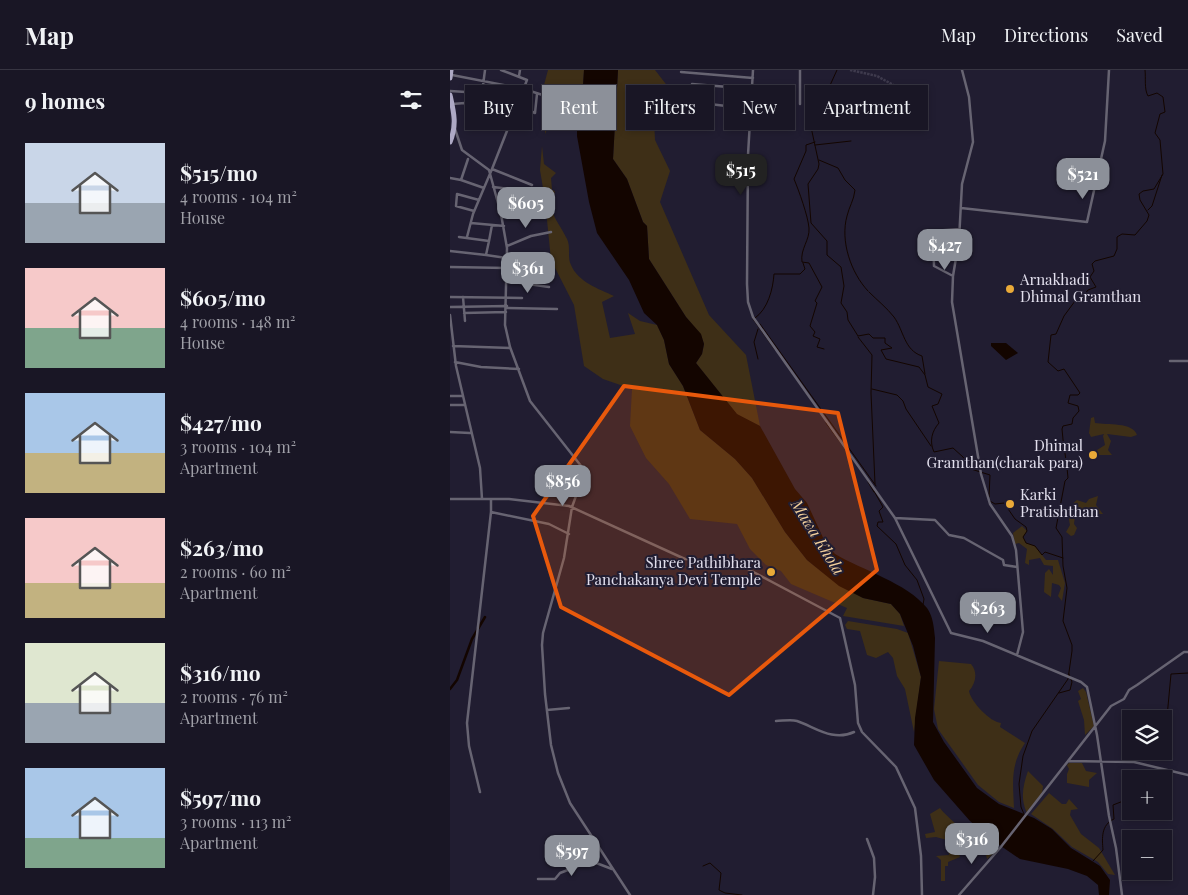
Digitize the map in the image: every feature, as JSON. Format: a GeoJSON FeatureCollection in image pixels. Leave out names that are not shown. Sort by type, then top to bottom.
{"type":"FeatureCollection","features":[{"type":"Feature","properties":{"kind":"main road"},"geometry":{"type":"LineString","coordinates":[[450,76],[451,70]]}},
{"type":"Feature","properties":{"kind":"main road"},"geometry":{"type":"LineString","coordinates":[[450,95],[453,132],[450,141]]}},
{"type":"Feature","properties":{"kind":"street"},"geometry":{"type":"LineString","coordinates":[[483,85],[485,70]]}},
{"type":"Feature","properties":{"kind":"street"},"geometry":{"type":"LineString","coordinates":[[501,70],[527,80],[525,85]]}},
{"type":"Feature","properties":{"kind":"street"},"geometry":{"type":"LineString","coordinates":[[519,76],[520,70]]}},
{"type":"Feature","properties":{"kind":"street"},"geometry":{"type":"LineString","coordinates":[[754,70],[754,85]]}},
{"type":"Feature","properties":{"kind":"street"},"geometry":{"type":"LineString","coordinates":[[800,70],[800,104]]}},
{"type":"Feature","properties":{"kind":"street"},"geometry":{"type":"LineString","coordinates":[[962,70],[969,97],[973,142],[963,173],[960,229],[953,276],[952,302],[981,474],[990,504],[1013,540],[1023,632],[1017,655]]}},
{"type":"Feature","properties":{"kind":"street"},"geometry":{"type":"LineString","coordinates":[[961,208],[1086,222],[1106,141],[1110,70]]}},
{"type":"Feature","properties":{"kind":"street"},"geometry":{"type":"LineString","coordinates":[[680,72],[691,71],[754,78]]}},
{"type":"Feature","properties":{"kind":"street"},"geometry":{"type":"LineString","coordinates":[[450,76],[506,85]]}},
{"type":"Feature","properties":{"kind":"street"},"geometry":{"type":"LineString","coordinates":[[692,84],[724,87]]}},
{"type":"Feature","properties":{"kind":"street"},"geometry":{"type":"LineString","coordinates":[[532,92],[542,95]]}},
{"type":"Feature","properties":{"kind":"street"},"geometry":{"type":"LineString","coordinates":[[450,95],[465,94]]}},
{"type":"Feature","properties":{"kind":"street"},"geometry":{"type":"LineString","coordinates":[[532,111],[535,112],[537,94]]}},
{"type":"Feature","properties":{"kind":"street"},"geometry":{"type":"LineString","coordinates":[[452,104],[465,102]]}},
{"type":"Feature","properties":{"kind":"street"},"geometry":{"type":"LineString","coordinates":[[467,237],[474,211],[507,130]]}},
{"type":"Feature","properties":{"kind":"street"},"geometry":{"type":"LineString","coordinates":[[750,130],[748,155],[749,307],[753,316],[895,518],[951,633],[981,641],[1017,655],[1087,687],[1116,848],[1122,895]]}},
{"type":"Feature","properties":{"kind":"street"},"geometry":{"type":"LineString","coordinates":[[453,132],[462,150],[485,166],[490,173],[504,226],[507,246],[507,307],[505,325],[510,348],[530,401],[585,471],[572,507],[569,534],[542,645],[547,710],[551,745],[570,803],[630,895]]}},
{"type":"Feature","properties":{"kind":"street"},"geometry":{"type":"LineString","coordinates":[[450,141],[459,142]]}},
{"type":"Feature","properties":{"kind":"street"},"geometry":{"type":"LineString","coordinates":[[460,180],[468,159]]}},
{"type":"Feature","properties":{"kind":"street"},"geometry":{"type":"LineString","coordinates":[[492,169],[532,185]]}},
{"type":"Feature","properties":{"kind":"street"},"geometry":{"type":"LineString","coordinates":[[450,178],[484,188]]}},
{"type":"Feature","properties":{"kind":"street"},"geometry":{"type":"LineString","coordinates":[[493,187],[518,190]]}},
{"type":"Feature","properties":{"kind":"street"},"geometry":{"type":"LineString","coordinates":[[474,211],[456,206],[457,194],[479,200]]}},
{"type":"Feature","properties":{"kind":"street"},"geometry":{"type":"LineString","coordinates":[[450,199],[457,199]]}},
{"type":"Feature","properties":{"kind":"street"},"geometry":{"type":"LineString","coordinates":[[500,210],[508,208]]}},
{"type":"Feature","properties":{"kind":"street"},"geometry":{"type":"LineString","coordinates":[[471,223],[504,226]]}},
{"type":"Feature","properties":{"kind":"street"},"geometry":{"type":"LineString","coordinates":[[486,255],[492,225]]}},
{"type":"Feature","properties":{"kind":"street"},"geometry":{"type":"LineString","coordinates":[[953,276],[934,266],[933,231],[960,229]]}},
{"type":"Feature","properties":{"kind":"street"},"geometry":{"type":"LineString","coordinates":[[507,246],[531,236],[551,232]]}},
{"type":"Feature","properties":{"kind":"street"},"geometry":{"type":"LineString","coordinates":[[459,237],[489,241]]}},
{"type":"Feature","properties":{"kind":"street"},"geometry":{"type":"LineString","coordinates":[[450,251],[533,262]]}},
{"type":"Feature","properties":{"kind":"street"},"geometry":{"type":"LineString","coordinates":[[450,267],[507,268]]}},
{"type":"Feature","properties":{"kind":"street"},"geometry":{"type":"LineString","coordinates":[[507,281],[549,287]]}},
{"type":"Feature","properties":{"kind":"street"},"geometry":{"type":"LineString","coordinates":[[450,297],[507,296],[522,298]]}},
{"type":"Feature","properties":{"kind":"street"},"geometry":{"type":"LineString","coordinates":[[463,297],[465,321]]}},
{"type":"Feature","properties":{"kind":"street"},"geometry":{"type":"LineString","coordinates":[[450,307],[557,309]]}},
{"type":"Feature","properties":{"kind":"street"},"geometry":{"type":"LineString","coordinates":[[464,313],[506,312]]}},
{"type":"Feature","properties":{"kind":"street"},"geometry":{"type":"LineString","coordinates":[[450,315],[455,362],[470,433],[480,468],[482,500]]}},
{"type":"Feature","properties":{"kind":"street"},"geometry":{"type":"LineString","coordinates":[[453,346],[510,348]]}},
{"type":"Feature","properties":{"kind":"street"},"geometry":{"type":"LineString","coordinates":[[1170,361],[1188,361]]}},
{"type":"Feature","properties":{"kind":"street"},"geometry":{"type":"LineString","coordinates":[[455,362],[481,367],[519,369]]}},
{"type":"Feature","properties":{"kind":"street"},"geometry":{"type":"LineString","coordinates":[[450,396],[463,396]]}},
{"type":"Feature","properties":{"kind":"street"},"geometry":{"type":"LineString","coordinates":[[450,405],[464,405]]}},
{"type":"Feature","properties":{"kind":"street"},"geometry":{"type":"LineString","coordinates":[[450,432],[470,433]]}},
{"type":"Feature","properties":{"kind":"street"},"geometry":{"type":"LineString","coordinates":[[450,499],[509,499],[572,507],[638,535],[649,544],[685,559],[707,560],[744,567],[840,618],[855,685],[858,723],[862,732],[896,767],[915,808],[922,895]]}},
{"type":"Feature","properties":{"kind":"street"},"geometry":{"type":"LineString","coordinates":[[480,792],[469,746],[467,723],[492,512],[491,499]]}},
{"type":"Feature","properties":{"kind":"street"},"geometry":{"type":"LineString","coordinates":[[492,512],[549,524],[569,534]]}},
{"type":"Feature","properties":{"kind":"street"},"geometry":{"type":"LineString","coordinates":[[895,518],[935,520],[949,534],[964,538],[982,548],[1003,560],[1004,565],[1017,567]]}},
{"type":"Feature","properties":{"kind":"street"},"geometry":{"type":"LineString","coordinates":[[959,895],[1042,796],[1095,724],[1114,703],[1124,699],[1129,690],[1188,652]]}},
{"type":"Feature","properties":{"kind":"street"},"geometry":{"type":"LineString","coordinates":[[547,710],[569,708]]}},
{"type":"Feature","properties":{"kind":"street"},"geometry":{"type":"LineString","coordinates":[[776,720],[797,720],[809,728],[836,736],[854,732]]}},
{"type":"Feature","properties":{"kind":"street"},"geometry":{"type":"LineString","coordinates":[[1068,761],[1142,764],[1188,775]]}},
{"type":"Feature","properties":{"kind":"street"},"geometry":{"type":"LineString","coordinates":[[867,839],[873,854],[875,871],[873,895]]}},
{"type":"Feature","properties":{"kind":"street"},"geometry":{"type":"LineString","coordinates":[[538,878],[555,879],[560,873],[591,861],[612,869]]}},
{"type":"Feature","properties":{"kind":"highlighted area"},"geometry":{"type":"Polygon","coordinates":[[[624,386],[838,413],[877,570],[729,695],[561,607],[533,516],[624,386]]]}},
{"type":"Feature","properties":{"kind":"shaded area"},"geometry":{"type":"Polygon","coordinates":[[[548,70],[584,70],[583,85],[544,85],[548,70]]]}},
{"type":"Feature","properties":{"kind":"shaded area"},"geometry":{"type":"Polygon","coordinates":[[[618,70],[655,70],[667,85],[626,85],[626,130],[654,130],[655,140],[670,171],[660,202],[709,315],[746,355],[760,426],[737,415],[696,363],[702,354],[704,344],[701,335],[686,317],[649,259],[647,226],[643,222],[627,179],[613,159],[618,70]]]}},
{"type":"Feature","properties":{"kind":"shaded area"},"geometry":{"type":"Polygon","coordinates":[[[542,146],[544,164],[556,173],[551,178],[552,190],[555,191],[554,195],[551,196],[552,210],[568,242],[571,265],[574,271],[584,280],[614,296],[602,302],[610,338],[635,334],[628,313],[640,321],[657,325],[664,340],[669,364],[683,386],[700,430],[735,459],[752,478],[785,532],[807,560],[822,572],[863,598],[891,604],[900,614],[904,626],[843,616],[847,608],[791,584],[781,571],[766,565],[750,549],[737,524],[690,519],[669,484],[646,458],[630,426],[632,389],[603,379],[584,366],[574,305],[551,260],[540,170],[542,146]]]}},
{"type":"Feature","properties":{"kind":"shaded area"},"geometry":{"type":"Polygon","coordinates":[[[1094,417],[1095,423],[1125,426],[1135,431],[1137,435],[1131,437],[1107,434],[1111,441],[1108,450],[1112,455],[1098,455],[1097,450],[1105,445],[1104,434],[1091,437],[1089,433],[1091,418],[1094,417]]]}},
{"type":"Feature","properties":{"kind":"shaded area"},"geometry":{"type":"Polygon","coordinates":[[[1098,496],[1096,505],[1103,514],[1092,514],[1080,509],[1075,516],[1074,524],[1077,528],[1074,535],[1071,536],[1066,532],[1070,525],[1069,514],[1071,506],[1077,500],[1086,503],[1089,499],[1098,496]]]}},
{"type":"Feature","properties":{"kind":"shaded area"},"geometry":{"type":"Polygon","coordinates":[[[1022,526],[1027,531],[1023,537],[1026,543],[1035,546],[1046,560],[1058,560],[1065,583],[1062,601],[1058,596],[1061,588],[1059,585],[1052,583],[1051,597],[1044,592],[1045,573],[1049,569],[1053,575],[1053,566],[1044,565],[1040,558],[1029,560],[1029,565],[1025,563],[1027,549],[1019,543],[1015,544],[1013,533],[1022,526]]]}},
{"type":"Feature","properties":{"kind":"shaded area"},"geometry":{"type":"Polygon","coordinates":[[[848,621],[897,629],[908,633],[921,677],[914,732],[905,689],[897,676],[893,658],[888,652],[876,658],[867,655],[860,631],[847,629],[845,625],[848,621]]]}},
{"type":"Feature","properties":{"kind":"shaded area"},"geometry":{"type":"Polygon","coordinates":[[[939,661],[971,664],[975,670],[973,685],[969,691],[973,701],[992,719],[1001,723],[1000,727],[1025,743],[1020,751],[1015,767],[1013,782],[1014,808],[999,802],[978,785],[938,729],[934,709],[939,661]]]}},
{"type":"Feature","properties":{"kind":"shaded area"},"geometry":{"type":"Polygon","coordinates":[[[1083,688],[1086,692],[1094,726],[1085,735],[1084,720],[1078,701],[1081,699],[1078,691],[1083,688]]]}},
{"type":"Feature","properties":{"kind":"shaded area"},"geometry":{"type":"Polygon","coordinates":[[[1069,763],[1082,763],[1086,771],[1097,773],[1089,780],[1089,787],[1067,783],[1069,769],[1067,765],[1069,763]]]}},
{"type":"Feature","properties":{"kind":"shaded area"},"geometry":{"type":"Polygon","coordinates":[[[1028,771],[1043,786],[1042,794],[1027,813],[1023,792],[1028,771]]]}},
{"type":"Feature","properties":{"kind":"shaded area"},"geometry":{"type":"Polygon","coordinates":[[[1049,793],[1062,804],[1066,804],[1069,799],[1078,809],[1071,810],[1070,815],[1081,834],[1099,848],[1115,875],[1108,874],[1098,862],[1072,847],[1053,829],[1031,814],[1049,793]]]}},
{"type":"Feature","properties":{"kind":"shaded area"},"geometry":{"type":"Polygon","coordinates":[[[940,808],[957,826],[964,839],[954,841],[960,857],[948,862],[948,866],[945,866],[945,881],[941,881],[941,860],[936,856],[949,855],[947,840],[936,837],[926,838],[925,834],[935,832],[930,814],[940,808]]]}},
{"type":"Feature","properties":{"kind":"shaded area"},"geometry":{"type":"Polygon","coordinates":[[[979,833],[989,836],[995,842],[994,853],[987,859],[984,847],[976,844],[974,835],[979,833]]]}},
{"type":"Feature","properties":{"kind":"water"},"geometry":{"type":"Polygon","coordinates":[[[584,70],[618,70],[616,106],[616,85],[583,85],[584,70]]]}},
{"type":"Feature","properties":{"kind":"water","name":"Mawa Khola"},"geometry":{"type":"Polygon","coordinates":[[[577,130],[615,130],[613,159],[627,179],[643,222],[647,226],[649,259],[686,317],[701,334],[704,344],[702,354],[696,363],[737,414],[760,426],[795,489],[807,503],[826,544],[835,554],[908,591],[929,611],[934,626],[935,638],[933,722],[944,742],[977,788],[999,804],[1034,818],[1052,829],[1071,848],[1100,866],[1110,880],[1109,895],[1099,895],[1098,885],[1087,876],[1068,869],[1020,859],[995,842],[970,821],[934,780],[914,745],[915,718],[921,677],[913,646],[900,614],[891,604],[863,598],[839,586],[807,560],[785,532],[752,478],[735,459],[700,430],[683,386],[669,364],[664,340],[657,325],[644,313],[629,280],[597,233],[589,202],[577,130]]]}},
{"type":"Feature","properties":{"kind":"water"},"geometry":{"type":"Polygon","coordinates":[[[991,343],[1006,343],[1018,353],[1006,360],[991,346],[991,343]]]}},
{"type":"Feature","properties":{"kind":"waterway"},"geometry":{"type":"LineString","coordinates":[[837,70],[811,127],[819,164],[818,169],[808,184],[811,223],[827,241],[827,255],[841,267],[844,286],[841,303],[847,312],[848,320],[858,336],[869,334],[873,338],[885,338],[885,343],[892,348],[881,350],[886,359],[919,367],[925,375],[928,387],[942,394],[938,404],[932,406],[939,423],[932,436],[934,452],[953,448],[963,457],[971,469],[990,475],[989,497]]}},
{"type":"Feature","properties":{"kind":"waterway"},"geometry":{"type":"LineString","coordinates":[[1024,814],[1021,807],[1019,784],[1023,756],[1032,731],[1068,679],[1072,651],[1072,645],[1063,621],[1067,588],[1063,566],[1062,537],[1056,528],[1065,481],[1068,478],[1062,429],[1063,426],[1072,424],[1073,418],[1079,411],[1078,406],[1068,403],[1070,395],[1078,395],[1080,393],[1064,369],[1058,371],[1048,362],[1051,335],[1056,334],[1064,316],[1075,301],[1081,299],[1088,290],[1096,287],[1090,277],[1094,271],[1092,264],[1095,261],[1114,256],[1117,249],[1117,237],[1122,234],[1135,235],[1147,221],[1149,215],[1140,200],[1139,194],[1143,191],[1154,189],[1163,174],[1160,140],[1155,133],[1160,114],[1165,112],[1163,97],[1157,93],[1148,96],[1145,70]]}},
{"type":"Feature","properties":{"kind":"waterway"},"geometry":{"type":"LineString","coordinates":[[815,145],[851,141]]}},
{"type":"Feature","properties":{"kind":"waterway"},"geometry":{"type":"LineString","coordinates":[[815,142],[806,145],[806,151],[794,179],[809,228],[802,253],[802,262],[809,263],[822,287],[815,301],[817,303],[810,326],[815,332],[813,336],[820,339],[817,347],[824,349]]}},
{"type":"Feature","properties":{"kind":"waterway"},"geometry":{"type":"LineString","coordinates":[[819,160],[838,168],[845,180],[855,190],[845,226],[846,246],[852,266],[868,291]]}},
{"type":"Feature","properties":{"kind":"waterway"},"geometry":{"type":"LineString","coordinates":[[1148,210],[1152,206],[1162,175]]}},
{"type":"Feature","properties":{"kind":"waterway"},"geometry":{"type":"LineString","coordinates":[[755,318],[760,314],[769,298],[774,274],[800,274],[805,269],[803,263]]}},
{"type":"Feature","properties":{"kind":"waterway"},"geometry":{"type":"LineString","coordinates":[[869,292],[894,317],[911,349],[922,356],[925,374]]}},
{"type":"Feature","properties":{"kind":"waterway"},"geometry":{"type":"LineString","coordinates":[[753,319],[775,350]]}},
{"type":"Feature","properties":{"kind":"waterway"},"geometry":{"type":"LineString","coordinates":[[760,324],[876,486]]}},
{"type":"Feature","properties":{"kind":"waterway"},"geometry":{"type":"LineString","coordinates":[[758,329],[754,342],[758,359]]}},
{"type":"Feature","properties":{"kind":"waterway"},"geometry":{"type":"LineString","coordinates":[[858,337],[872,355],[871,393],[875,484]]}},
{"type":"Feature","properties":{"kind":"waterway"},"geometry":{"type":"LineString","coordinates":[[872,389],[897,395],[903,401],[906,409],[931,446]]}},
{"type":"Feature","properties":{"kind":"waterway"},"geometry":{"type":"LineString","coordinates":[[826,423],[846,450]]}},
{"type":"Feature","properties":{"kind":"waterway"},"geometry":{"type":"LineString","coordinates":[[868,482],[874,492]]}},
{"type":"Feature","properties":{"kind":"waterway"},"geometry":{"type":"LineString","coordinates":[[874,491],[883,507],[879,511],[883,522],[878,522],[877,526],[896,544],[905,565],[917,580],[924,599],[923,605]]}},
{"type":"Feature","properties":{"kind":"waterway"},"geometry":{"type":"LineString","coordinates":[[990,501],[995,504],[1004,503],[1015,519],[1026,527],[1027,531],[1023,537],[1026,543],[1035,546],[1042,555],[1045,552],[1063,558]]}},
{"type":"Feature","properties":{"kind":"waterway"},"geometry":{"type":"LineString","coordinates":[[450,689],[457,680],[472,639],[485,617]]}},
{"type":"Feature","properties":{"kind":"waterway"},"geometry":{"type":"LineString","coordinates":[[1168,710],[1171,674],[1188,673]]}},
{"type":"Feature","properties":{"kind":"waterway"},"geometry":{"type":"LineString","coordinates":[[1059,693],[1070,690],[1072,682],[1069,674]]}},
{"type":"Feature","properties":{"kind":"waterway"},"geometry":{"type":"LineString","coordinates":[[1093,861],[1103,850],[1105,828],[1114,819],[1113,805],[1122,802]]}},
{"type":"Feature","properties":{"kind":"waterway"},"geometry":{"type":"LineString","coordinates":[[703,866],[710,863],[721,873],[719,890],[725,893],[742,895]]}},
{"type":"Feature","properties":{"kind":"tunnel"},"geometry":{"type":"LineString","coordinates":[[850,70],[877,76],[893,85]]}},
{"type":"Feature","properties":{"kind":"place","name":"Arnakhadi Dhimal Gramthan"},"geometry":{"type":"Point","coordinates":[1010,289]}},
{"type":"Feature","properties":{"kind":"place","name":"Dhimal Gramthan(charak para)"},"geometry":{"type":"Point","coordinates":[1093,455]}},
{"type":"Feature","properties":{"kind":"place","name":"Karki Pratishthan"},"geometry":{"type":"Point","coordinates":[1010,504]}},
{"type":"Feature","properties":{"kind":"place","name":"Shree Pathibhara Panchakanya Devi Temple"},"geometry":{"type":"Point","coordinates":[771,572]}}]}
